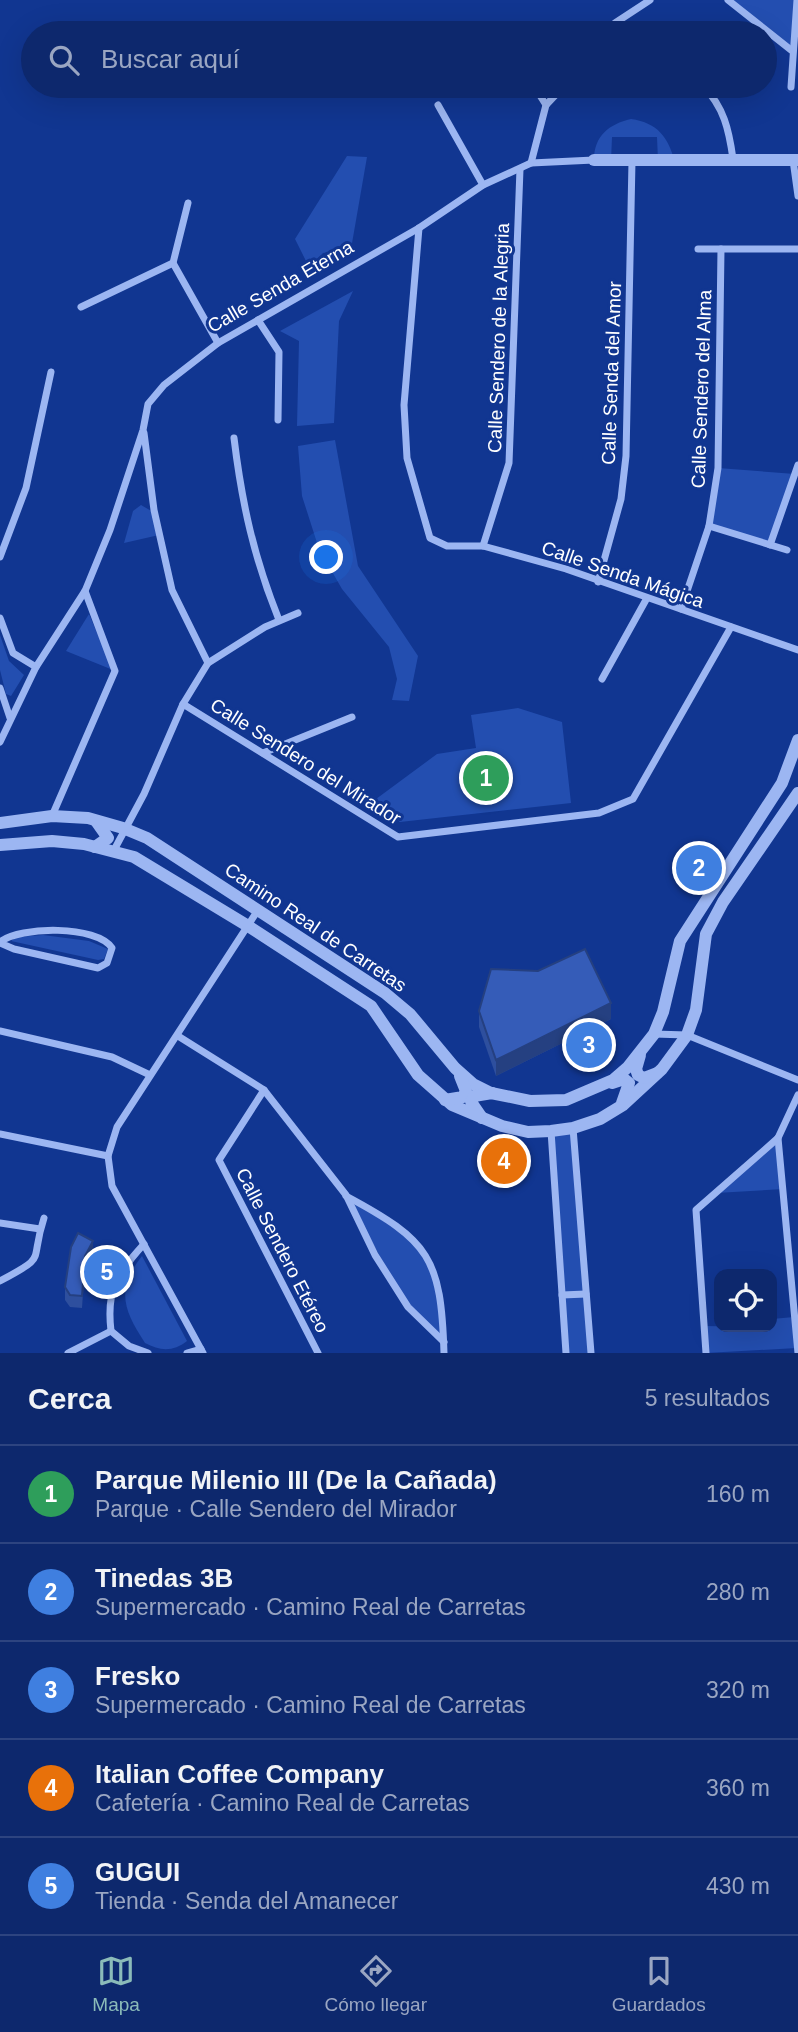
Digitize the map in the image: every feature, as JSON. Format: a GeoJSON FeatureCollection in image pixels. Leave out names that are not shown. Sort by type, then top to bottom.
{"type":"FeatureCollection","features":[{"type":"Feature","properties":{"kind":"street"},"geometry":{"type":"LineString","coordinates":[[618,21],[650,0]]}},
{"type":"Feature","properties":{"kind":"street"},"geometry":{"type":"LineString","coordinates":[[728,0],[754,21]]}},
{"type":"Feature","properties":{"kind":"street"},"geometry":{"type":"LineString","coordinates":[[791,87],[791,50],[797,0]]}},
{"type":"Feature","properties":{"kind":"street"},"geometry":{"type":"LineString","coordinates":[[777,39],[791,50]]}},
{"type":"Feature","properties":{"kind":"street"},"geometry":{"type":"LineString","coordinates":[[542,98],[546,105]]}},
{"type":"Feature","properties":{"kind":"street"},"geometry":{"type":"LineString","coordinates":[[531,163],[546,105],[553,98]]}},
{"type":"Feature","properties":{"kind":"street"},"geometry":{"type":"LineString","coordinates":[[715,98],[729,127],[733,159]]}},
{"type":"Feature","properties":{"kind":"street"},"geometry":{"type":"LineString","coordinates":[[438,105],[483,185]]}},
{"type":"Feature","properties":{"kind":"street","name":"Calle Senda Eterna"},"geometry":{"type":"LineString","coordinates":[[0,742],[36,667],[85,591],[110,530],[143,430],[148,404],[164,385],[218,343],[419,228],[483,185],[531,163],[594,160],[796,160]]}},
{"type":"Feature","properties":{"kind":"street"},"geometry":{"type":"LineString","coordinates":[[796,160],[798,197]]}},
{"type":"Feature","properties":{"kind":"street","name":"Calle Senda del Amor"},"geometry":{"type":"LineString","coordinates":[[598,582],[621,499],[626,456],[632,161]]}},
{"type":"Feature","properties":{"kind":"street","name":"Calle Sendero de la Alegria"},"geometry":{"type":"LineString","coordinates":[[483,546],[509,463],[520,169]]}},
{"type":"Feature","properties":{"kind":"street"},"geometry":{"type":"LineString","coordinates":[[188,203],[173,262],[218,343]]}},
{"type":"Feature","properties":{"kind":"street","name":"Calle Senda Mágica"},"geometry":{"type":"LineString","coordinates":[[419,228],[405,418],[407,458],[419,509],[430,538],[435,543],[483,546],[681,609],[798,650]]}},
{"type":"Feature","properties":{"kind":"street"},"geometry":{"type":"LineString","coordinates":[[698,249],[798,249]]}},
{"type":"Feature","properties":{"kind":"street","name":"Calle Sendero del Alma"},"geometry":{"type":"LineString","coordinates":[[681,609],[709,526],[719,438],[721,249]]}},
{"type":"Feature","properties":{"kind":"street"},"geometry":{"type":"LineString","coordinates":[[81,307],[173,262]]}},
{"type":"Feature","properties":{"kind":"street"},"geometry":{"type":"LineString","coordinates":[[258,320],[279,352],[278,420]]}},
{"type":"Feature","properties":{"kind":"street"},"geometry":{"type":"LineString","coordinates":[[0,556],[26,488],[51,372]]}},
{"type":"Feature","properties":{"kind":"street"},"geometry":{"type":"LineString","coordinates":[[143,430],[154,510],[172,590],[208,663]]}},
{"type":"Feature","properties":{"kind":"street"},"geometry":{"type":"LineString","coordinates":[[234,438],[243,508],[252,544],[279,620]]}},
{"type":"Feature","properties":{"kind":"street"},"geometry":{"type":"LineString","coordinates":[[770,545],[798,465]]}},
{"type":"Feature","properties":{"kind":"street"},"geometry":{"type":"LineString","coordinates":[[709,526],[787,550]]}},
{"type":"Feature","properties":{"kind":"street"},"geometry":{"type":"LineString","coordinates":[[52,816],[115,671],[85,591]]}},
{"type":"Feature","properties":{"kind":"street"},"geometry":{"type":"LineString","coordinates":[[602,679],[647,598]]}},
{"type":"Feature","properties":{"kind":"street"},"geometry":{"type":"LineString","coordinates":[[113,852],[144,794],[183,704],[208,663],[279,620],[299,612]]}},
{"type":"Feature","properties":{"kind":"street"},"geometry":{"type":"LineString","coordinates":[[0,618],[13,653],[36,667]]}},
{"type":"Feature","properties":{"kind":"street","name":"Calle Sendero del Mirador"},"geometry":{"type":"LineString","coordinates":[[183,704],[398,837],[599,813],[633,799],[731,627]]}},
{"type":"Feature","properties":{"kind":"street"},"geometry":{"type":"LineString","coordinates":[[0,688],[10,718]]}},
{"type":"Feature","properties":{"kind":"street"},"geometry":{"type":"LineString","coordinates":[[263,753],[352,717]]}},
{"type":"Feature","properties":{"kind":"street","name":"Camino Real de Carretas"},"geometry":{"type":"LineString","coordinates":[[0,823],[52,816],[96,821],[124,828],[147,838],[385,993],[410,1014],[457,1070],[473,1084],[492,1093],[530,1101],[566,1100],[604,1085],[621,1074],[654,1034],[663,1012],[680,941],[782,783],[798,740]]}},
{"type":"Feature","properties":{"kind":"street","name":"Camino Real de Carretas"},"geometry":{"type":"LineString","coordinates":[[0,845],[52,841],[95,847],[134,857],[248,926],[371,1006],[410,1065],[445,1100],[483,1120],[524,1131],[551,1130],[573,1128],[600,1119],[621,1106],[659,1072],[687,1035],[700,993],[706,934],[723,902],[798,793]]}},
{"type":"Feature","properties":{"kind":"street"},"geometry":{"type":"LineString","coordinates":[[95,847],[108,838],[96,821]]}},
{"type":"Feature","properties":{"kind":"street"},"geometry":{"type":"LineString","coordinates":[[134,857],[125,845],[128,840],[147,838]]}},
{"type":"Feature","properties":{"kind":"street"},"geometry":{"type":"LineString","coordinates":[[187,1353],[202,1351],[112,1186],[108,1156],[117,1127],[178,1037],[258,910]]}},
{"type":"Feature","properties":{"kind":"street"},"geometry":{"type":"LineString","coordinates":[[43,930],[91,936],[106,940],[113,948],[107,963],[98,968],[14,949],[0,942],[16,932],[43,930]]}},
{"type":"Feature","properties":{"kind":"street"},"geometry":{"type":"LineString","coordinates":[[0,1031],[112,1057],[150,1075]]}},
{"type":"Feature","properties":{"kind":"street"},"geometry":{"type":"LineString","coordinates":[[654,1034],[687,1035],[798,1080]]}},
{"type":"Feature","properties":{"kind":"street"},"geometry":{"type":"LineString","coordinates":[[178,1037],[264,1090],[345,1195],[375,1255],[408,1307],[444,1342]]}},
{"type":"Feature","properties":{"kind":"street"},"geometry":{"type":"LineString","coordinates":[[641,1052],[636,1069],[638,1075],[644,1078],[659,1072]]}},
{"type":"Feature","properties":{"kind":"street"},"geometry":{"type":"LineString","coordinates":[[445,1100],[463,1097],[466,1091],[457,1070]]}},
{"type":"Feature","properties":{"kind":"street"},"geometry":{"type":"LineString","coordinates":[[604,1085],[624,1079],[629,1083],[621,1106]]}},
{"type":"Feature","properties":{"kind":"street","name":"Calle Sendero Etéreo"},"geometry":{"type":"LineString","coordinates":[[264,1090],[219,1160],[317,1353]]}},
{"type":"Feature","properties":{"kind":"street"},"geometry":{"type":"LineString","coordinates":[[483,1120],[471,1102],[474,1096],[492,1093]]}},
{"type":"Feature","properties":{"kind":"street"},"geometry":{"type":"LineString","coordinates":[[706,1353],[696,1210],[778,1138],[798,1095]]}},
{"type":"Feature","properties":{"kind":"street"},"geometry":{"type":"LineString","coordinates":[[573,1128],[591,1353]]}},
{"type":"Feature","properties":{"kind":"street"},"geometry":{"type":"LineString","coordinates":[[551,1130],[566,1353]]}},
{"type":"Feature","properties":{"kind":"street"},"geometry":{"type":"LineString","coordinates":[[0,1134],[108,1156]]}},
{"type":"Feature","properties":{"kind":"street"},"geometry":{"type":"LineString","coordinates":[[778,1138],[798,1353]]}},
{"type":"Feature","properties":{"kind":"street"},"geometry":{"type":"LineString","coordinates":[[345,1195],[387,1218],[421,1247],[435,1269],[444,1353]]}},
{"type":"Feature","properties":{"kind":"street"},"geometry":{"type":"LineString","coordinates":[[0,1281],[33,1263],[37,1256],[44,1218]]}},
{"type":"Feature","properties":{"kind":"street"},"geometry":{"type":"LineString","coordinates":[[0,1223],[40,1229]]}},
{"type":"Feature","properties":{"kind":"street"},"geometry":{"type":"LineString","coordinates":[[144,1244],[112,1286],[109,1308],[111,1331],[130,1346],[148,1353]]}},
{"type":"Feature","properties":{"kind":"street"},"geometry":{"type":"LineString","coordinates":[[562,1295],[586,1293]]}},
{"type":"Feature","properties":{"kind":"street"},"geometry":{"type":"LineString","coordinates":[[68,1353],[111,1331]]}},
{"type":"Feature","properties":{"kind":"shaded area"},"geometry":{"type":"Polygon","coordinates":[[[728,0],[797,0],[791,50],[777,39],[777,21],[754,21],[728,0]]]}},
{"type":"Feature","properties":{"kind":"shaded area"},"geometry":{"type":"Polygon","coordinates":[[[631,119],[655,128],[665,138],[675,162],[658,161],[657,137],[612,137],[611,161],[594,160],[597,144],[604,132],[631,119]]]}},
{"type":"Feature","properties":{"kind":"shaded area"},"geometry":{"type":"Polygon","coordinates":[[[347,156],[367,157],[351,249],[323,253],[309,267],[295,239],[347,156]]]}},
{"type":"Feature","properties":{"kind":"shaded area"},"geometry":{"type":"Polygon","coordinates":[[[353,291],[339,321],[334,423],[297,426],[299,341],[280,331],[353,291]]]}},
{"type":"Feature","properties":{"kind":"shaded area"},"geometry":{"type":"Polygon","coordinates":[[[335,440],[358,566],[418,656],[409,701],[392,700],[397,679],[389,647],[342,589],[319,549],[302,496],[298,446],[335,440]]]}},
{"type":"Feature","properties":{"kind":"shaded area"},"geometry":{"type":"Polygon","coordinates":[[[718,468],[795,474],[770,545],[709,526],[718,468]]]}},
{"type":"Feature","properties":{"kind":"shaded area"},"geometry":{"type":"Polygon","coordinates":[[[141,505],[153,512],[159,535],[124,543],[133,511],[141,505]]]}},
{"type":"Feature","properties":{"kind":"shaded area"},"geometry":{"type":"Polygon","coordinates":[[[89,614],[113,670],[66,651],[89,614]]]}},
{"type":"Feature","properties":{"kind":"shaded area"},"geometry":{"type":"Polygon","coordinates":[[[0,635],[9,661],[24,675],[11,696],[6,694],[0,670],[0,635]]]}},
{"type":"Feature","properties":{"kind":"shaded area"},"geometry":{"type":"Polygon","coordinates":[[[518,708],[562,722],[571,803],[400,822],[372,802],[437,754],[476,748],[471,715],[518,708]]]}},
{"type":"Feature","properties":{"kind":"shaded area"},"geometry":{"type":"Polygon","coordinates":[[[43,935],[89,941],[108,949],[104,959],[98,960],[11,941],[17,937],[43,935]]]}},
{"type":"Feature","properties":{"kind":"shaded area"},"geometry":{"type":"Polygon","coordinates":[[[573,1128],[591,1353],[566,1353],[551,1131],[573,1128]]]}},
{"type":"Feature","properties":{"kind":"shaded area"},"geometry":{"type":"Polygon","coordinates":[[[778,1138],[784,1189],[716,1193],[778,1138]]]}},
{"type":"Feature","properties":{"kind":"shaded area"},"geometry":{"type":"Polygon","coordinates":[[[346,1195],[421,1247],[435,1269],[444,1342],[408,1307],[346,1195]]]}},
{"type":"Feature","properties":{"kind":"shaded area"},"geometry":{"type":"Polygon","coordinates":[[[142,1256],[187,1341],[172,1349],[156,1348],[145,1343],[128,1310],[125,1300],[128,1279],[142,1256]]]}},
{"type":"Feature","properties":{"kind":"shaded area"},"geometry":{"type":"Polygon","coordinates":[[[794,1317],[797,1348],[706,1353],[704,1326],[714,1326],[714,1332],[777,1332],[777,1319],[794,1317]]]}},
{"type":"Feature","properties":{"kind":"building"},"geometry":{"type":"Polygon","coordinates":[[[585,949],[611,1003],[496,1060],[479,1011],[491,969],[538,971],[585,949]]]}},
{"type":"Feature","properties":{"kind":"building"},"geometry":{"type":"Polygon","coordinates":[[[78,1233],[93,1241],[85,1256],[82,1296],[70,1295],[65,1287],[71,1247],[78,1233]]]}},
{"type":"Feature","properties":{"kind":"place","name":"Parque Milenio III (De la Cañada)"},"geometry":{"type":"Point","coordinates":[486,778]}},
{"type":"Feature","properties":{"kind":"place","name":"Tinedas 3B"},"geometry":{"type":"Point","coordinates":[699,868]}},
{"type":"Feature","properties":{"kind":"place","name":"Fresko"},"geometry":{"type":"Point","coordinates":[589,1045]}},
{"type":"Feature","properties":{"kind":"place","name":"Italian Coffee Company"},"geometry":{"type":"Point","coordinates":[504,1161]}},
{"type":"Feature","properties":{"kind":"place","name":"GUGUI"},"geometry":{"type":"Point","coordinates":[107,1272]}}]}
